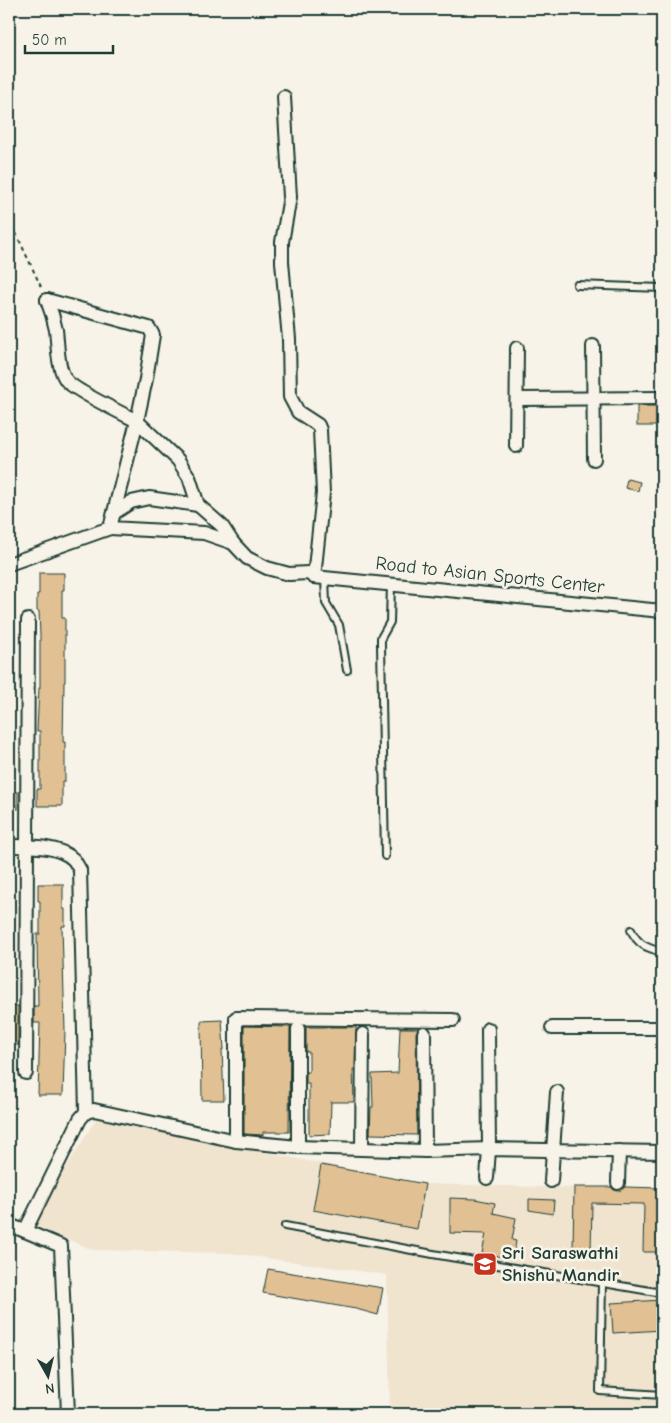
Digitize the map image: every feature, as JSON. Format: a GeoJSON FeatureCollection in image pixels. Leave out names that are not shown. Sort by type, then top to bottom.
{"type":"FeatureCollection","features":[{"type":"Feature","properties":{"kind":"street"},"geometry":{"type":"LineString","coordinates":[[284,97],[290,197],[282,242],[282,262],[289,340],[290,396],[298,412],[318,425],[320,430],[323,493],[320,578]]}},
{"type":"Feature","properties":{"kind":"street"},"geometry":{"type":"LineString","coordinates":[[47,300],[149,328],[152,331],[146,379],[110,528]]}},
{"type":"Feature","properties":{"kind":"street"},"geometry":{"type":"LineString","coordinates":[[47,300],[56,328],[61,366],[66,380],[78,389],[136,421],[178,460],[189,477],[198,505],[222,526],[233,543]]}},
{"type":"Feature","properties":{"kind":"street"},"geometry":{"type":"LineString","coordinates":[[593,346],[594,458]]}},
{"type":"Feature","properties":{"kind":"street"},"geometry":{"type":"LineString","coordinates":[[516,446],[517,348]]}},
{"type":"Feature","properties":{"kind":"street"},"geometry":{"type":"LineString","coordinates":[[517,399],[662,398]]}},
{"type":"Feature","properties":{"kind":"street"},"geometry":{"type":"LineString","coordinates":[[114,513],[131,502],[149,498],[198,505]]}},
{"type":"Feature","properties":{"kind":"street"},"geometry":{"type":"LineString","coordinates":[[9,564],[110,528],[204,533],[233,543]]}},
{"type":"Feature","properties":{"kind":"street","name":"Road to Asian Sports Center"},"geometry":{"type":"LineString","coordinates":[[233,543],[247,558],[267,568],[289,574],[308,573],[320,578],[662,611]]}},
{"type":"Feature","properties":{"kind":"street"},"geometry":{"type":"LineString","coordinates":[[26,1073],[28,620]]}},
{"type":"Feature","properties":{"kind":"street"},"geometry":{"type":"LineString","coordinates":[[9,846],[27,846],[53,850],[74,860],[80,870],[86,1112]]}},
{"type":"Feature","properties":{"kind":"street"},"geometry":{"type":"LineString","coordinates":[[236,1141],[236,1018],[453,1020]]}},
{"type":"Feature","properties":{"kind":"street"},"geometry":{"type":"LineString","coordinates":[[552,1028],[662,1028]]}},
{"type":"Feature","properties":{"kind":"street"},"geometry":{"type":"LineString","coordinates":[[488,1029],[488,1178]]}},
{"type":"Feature","properties":{"kind":"street"},"geometry":{"type":"LineString","coordinates":[[298,1030],[298,1147]]}},
{"type":"Feature","properties":{"kind":"street"},"geometry":{"type":"LineString","coordinates":[[424,1033],[425,1151]]}},
{"type":"Feature","properties":{"kind":"street"},"geometry":{"type":"LineString","coordinates":[[362,1148],[363,1034]]}},
{"type":"Feature","properties":{"kind":"street"},"geometry":{"type":"LineString","coordinates":[[551,1181],[557,1092]]}},
{"type":"Feature","properties":{"kind":"street"},"geometry":{"type":"LineString","coordinates":[[25,1231],[80,1118],[86,1112],[94,1110],[236,1141],[298,1147],[425,1151],[489,1149],[662,1152]]}},
{"type":"Feature","properties":{"kind":"street"},"geometry":{"type":"LineString","coordinates":[[618,1183],[619,1151]]}},
{"type":"Feature","properties":{"kind":"street"},"geometry":{"type":"LineString","coordinates":[[9,1225],[61,1246],[68,1414]]}},
{"type":"Feature","properties":{"kind":"lane"},"geometry":{"type":"LineString","coordinates":[[577,285],[662,288]]}},
{"type":"Feature","properties":{"kind":"lane"},"geometry":{"type":"LineString","coordinates":[[320,578],[326,603],[339,625],[348,670]]}},
{"type":"Feature","properties":{"kind":"lane"},"geometry":{"type":"LineString","coordinates":[[384,856],[381,645],[383,634],[390,622],[390,584]]}},
{"type":"Feature","properties":{"kind":"lane"},"geometry":{"type":"LineString","coordinates":[[631,930],[635,939],[644,947],[662,952]]}},
{"type":"Feature","properties":{"kind":"lane"},"geometry":{"type":"LineString","coordinates":[[285,1226],[662,1292]]}},
{"type":"Feature","properties":{"kind":"lane"},"geometry":{"type":"LineString","coordinates":[[602,1283],[600,1391],[662,1395]]}},
{"type":"Feature","properties":{"kind":"path"},"geometry":{"type":"LineString","coordinates":[[9,218],[47,300]]}},
{"type":"Feature","properties":{"kind":"shaded area","name":"Sri Saraswathi Shishu Mandir"},"geometry":{"type":"Polygon","coordinates":[[[96,1119],[425,1184],[662,1190],[662,1403],[656,1403],[656,1408],[638,1407],[636,1414],[390,1414],[387,1275],[230,1253],[93,1250],[31,1224],[96,1119]]]}},
{"type":"Feature","properties":{"kind":"building"},"geometry":{"type":"Polygon","coordinates":[[[637,406],[659,406],[659,426],[637,426],[637,406]]]}},
{"type":"Feature","properties":{"kind":"building"},"geometry":{"type":"Polygon","coordinates":[[[627,479],[640,482],[638,491],[625,488],[627,479]]]}},
{"type":"Feature","properties":{"kind":"building"},"geometry":{"type":"Polygon","coordinates":[[[39,573],[64,573],[62,618],[65,618],[63,742],[65,742],[65,781],[62,781],[62,806],[37,806],[37,789],[40,789],[40,731],[37,731],[40,688],[40,635],[39,611],[37,611],[39,573]]]}},
{"type":"Feature","properties":{"kind":"building"},"geometry":{"type":"Polygon","coordinates":[[[9,792],[18,792],[18,809],[9,809],[9,792]]]}},
{"type":"Feature","properties":{"kind":"building"},"geometry":{"type":"Polygon","coordinates":[[[38,884],[63,884],[63,909],[65,909],[65,926],[62,926],[65,1031],[63,1095],[38,1095],[40,1023],[34,1023],[34,1006],[38,1006],[37,934],[40,934],[40,901],[38,901],[38,884]]]}},
{"type":"Feature","properties":{"kind":"building"},"geometry":{"type":"Polygon","coordinates":[[[9,1006],[18,1006],[18,1045],[9,1045],[9,1006]]]}},
{"type":"Feature","properties":{"kind":"building"},"geometry":{"type":"Polygon","coordinates":[[[222,1020],[224,1100],[202,1100],[201,1021],[222,1020]]]}},
{"type":"Feature","properties":{"kind":"building"},"geometry":{"type":"Polygon","coordinates":[[[244,1026],[290,1027],[289,1132],[263,1132],[263,1135],[244,1134],[244,1026]]]}},
{"type":"Feature","properties":{"kind":"building"},"geometry":{"type":"Polygon","coordinates":[[[306,1027],[356,1027],[355,1069],[353,1069],[354,1102],[331,1102],[330,1134],[309,1135],[309,1084],[306,1084],[306,1072],[309,1072],[309,1052],[306,1052],[306,1027]]]}},
{"type":"Feature","properties":{"kind":"building"},"geometry":{"type":"Polygon","coordinates":[[[400,1028],[418,1028],[416,1033],[417,1135],[370,1134],[371,1107],[373,1107],[372,1074],[398,1073],[400,1028]]]}},
{"type":"Feature","properties":{"kind":"building"},"geometry":{"type":"Polygon","coordinates":[[[321,1165],[425,1184],[417,1229],[313,1210],[321,1165]]]}},
{"type":"Feature","properties":{"kind":"building"},"geometry":{"type":"Polygon","coordinates":[[[574,1187],[611,1187],[618,1191],[625,1187],[660,1188],[660,1252],[643,1252],[644,1204],[592,1203],[591,1251],[573,1251],[574,1187]]]}},
{"type":"Feature","properties":{"kind":"building"},"geometry":{"type":"Polygon","coordinates":[[[450,1198],[475,1199],[495,1203],[493,1213],[516,1218],[512,1240],[516,1241],[513,1259],[482,1253],[486,1234],[450,1233],[450,1198]]]}},
{"type":"Feature","properties":{"kind":"building"},"geometry":{"type":"Polygon","coordinates":[[[529,1199],[554,1200],[553,1214],[529,1210],[529,1199]]]}},
{"type":"Feature","properties":{"kind":"building"},"geometry":{"type":"Polygon","coordinates":[[[268,1269],[383,1288],[378,1315],[356,1309],[263,1293],[268,1269]]]}},
{"type":"Feature","properties":{"kind":"building"},"geometry":{"type":"Polygon","coordinates":[[[662,1300],[662,1330],[613,1333],[611,1303],[662,1300]]]}},
{"type":"Feature","properties":{"kind":"place","name":"Sri Saraswathi Shishu Mandir"},"geometry":{"type":"Point","coordinates":[485,1264]}}]}
